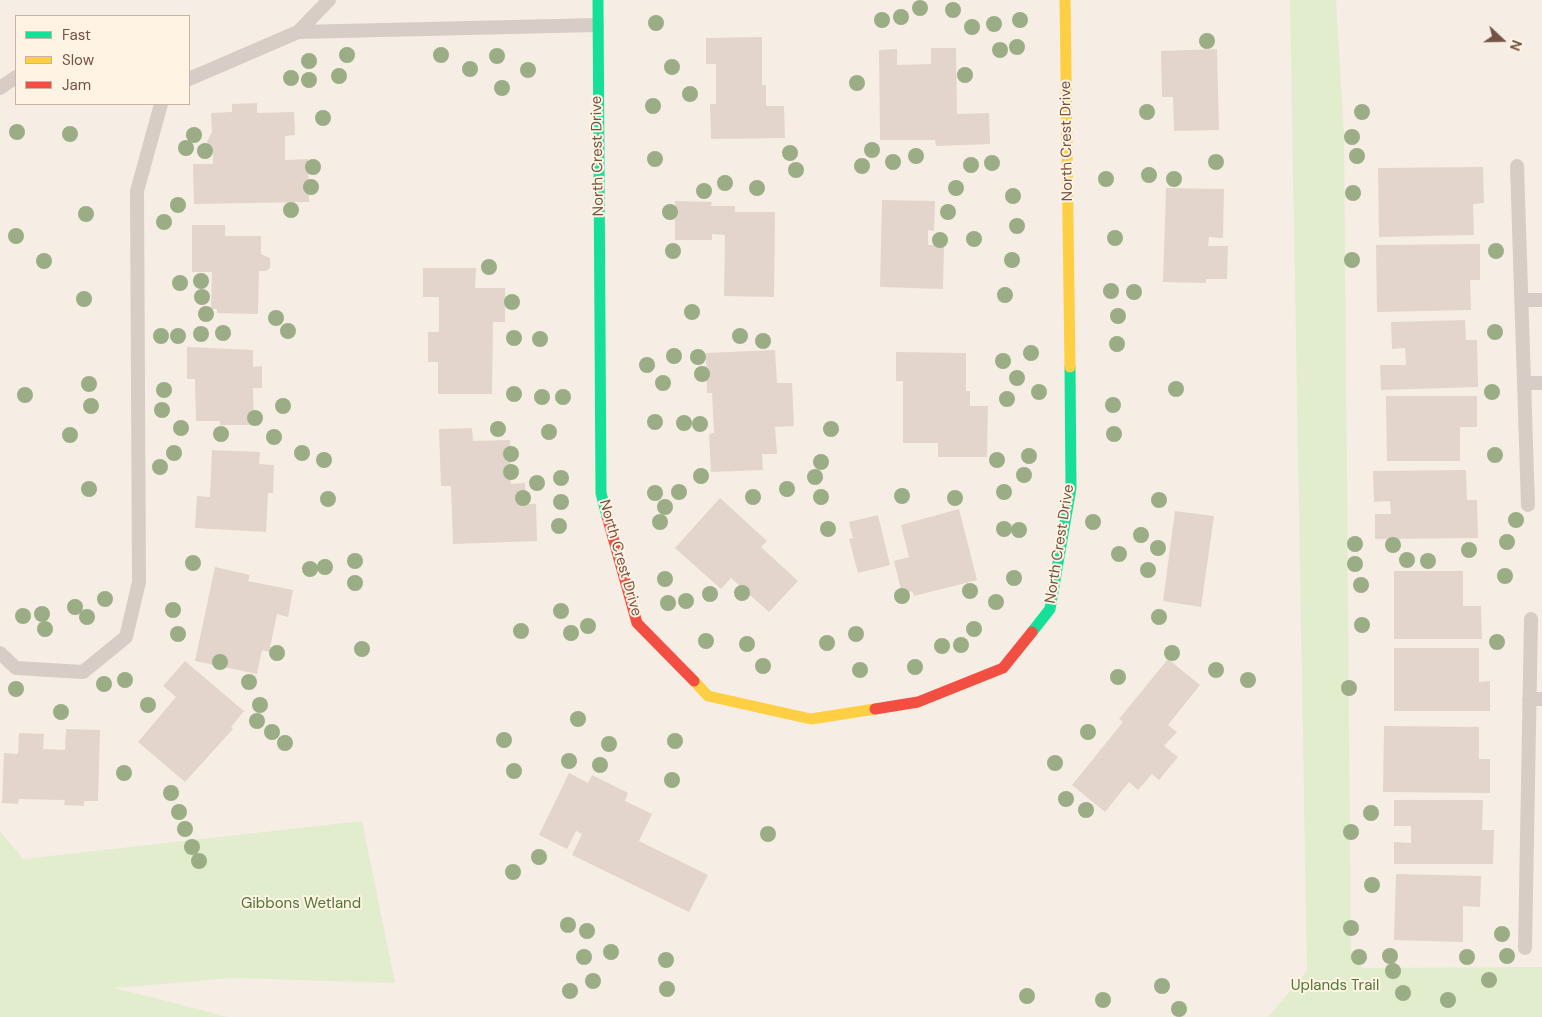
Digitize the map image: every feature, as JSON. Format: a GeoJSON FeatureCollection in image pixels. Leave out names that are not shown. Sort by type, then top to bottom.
{"type":"FeatureCollection","features":[{"type":"Feature","properties":{"kind":"street","name":"North Crest Drive"},"geometry":{"type":"LineString","coordinates":[[598,0],[601,493],[637,623],[708,696],[811,719],[918,702],[1003,668],[1050,609],[1071,488],[1065,0]]}},
{"type":"Feature","properties":{"kind":"lane"},"geometry":{"type":"LineString","coordinates":[[298,32],[329,0]]}},
{"type":"Feature","properties":{"kind":"lane"},"geometry":{"type":"LineString","coordinates":[[190,79],[298,32],[597,25]]}},
{"type":"Feature","properties":{"kind":"lane"},"geometry":{"type":"LineString","coordinates":[[0,88],[15,78]]}},
{"type":"Feature","properties":{"kind":"lane"},"geometry":{"type":"LineString","coordinates":[[0,653],[16,668],[82,672],[126,637],[138,582],[137,191],[161,105]]}},
{"type":"Feature","properties":{"kind":"lane"},"geometry":{"type":"LineString","coordinates":[[1517,166],[1528,505]]}},
{"type":"Feature","properties":{"kind":"lane"},"geometry":{"type":"LineString","coordinates":[[1522,300],[1542,300]]}},
{"type":"Feature","properties":{"kind":"lane"},"geometry":{"type":"LineString","coordinates":[[1525,383],[1542,383]]}},
{"type":"Feature","properties":{"kind":"lane"},"geometry":{"type":"LineString","coordinates":[[1525,948],[1528,794],[1536,699],[1531,619]]}},
{"type":"Feature","properties":{"kind":"lane"},"geometry":{"type":"LineString","coordinates":[[1528,794],[1542,794]]}},
{"type":"Feature","properties":{"kind":"green space","name":"Uplands Trail"},"geometry":{"type":"Polygon","coordinates":[[[1290,0],[1336,0],[1344,135],[1351,956],[1363,968],[1542,967],[1542,1017],[1268,1017],[1307,971],[1290,0]]]}},
{"type":"Feature","properties":{"kind":"green space","name":"Gibbons Wetland"},"geometry":{"type":"Polygon","coordinates":[[[362,821],[395,983],[232,978],[115,988],[228,1017],[0,1017],[0,831],[23,859],[362,821]]]}},
{"type":"Feature","properties":{"kind":"building"},"geometry":{"type":"Polygon","coordinates":[[[762,37],[762,85],[766,85],[766,106],[784,106],[785,138],[711,139],[710,104],[716,104],[716,64],[706,64],[706,38],[762,37]]]}},
{"type":"Feature","properties":{"kind":"building"},"geometry":{"type":"Polygon","coordinates":[[[931,48],[956,48],[957,114],[989,113],[990,144],[936,146],[935,140],[880,140],[879,50],[897,49],[897,65],[931,64],[931,48]]]}},
{"type":"Feature","properties":{"kind":"building"},"geometry":{"type":"Polygon","coordinates":[[[1217,49],[1219,130],[1174,131],[1173,97],[1162,97],[1161,51],[1217,49]]]}},
{"type":"Feature","properties":{"kind":"building"},"geometry":{"type":"Polygon","coordinates":[[[257,103],[257,113],[294,112],[295,135],[285,136],[285,160],[308,159],[309,202],[194,204],[193,164],[213,164],[213,152],[207,142],[212,132],[211,113],[232,112],[232,104],[257,103]]]}},
{"type":"Feature","properties":{"kind":"building"},"geometry":{"type":"Polygon","coordinates":[[[1483,167],[1484,203],[1473,204],[1474,235],[1379,237],[1378,168],[1483,167]]]}},
{"type":"Feature","properties":{"kind":"building"},"geometry":{"type":"Polygon","coordinates":[[[1166,188],[1224,189],[1223,238],[1209,237],[1208,246],[1228,246],[1227,279],[1206,279],[1206,283],[1163,282],[1166,188]]]}},
{"type":"Feature","properties":{"kind":"building"},"geometry":{"type":"Polygon","coordinates":[[[882,200],[935,201],[934,231],[928,230],[928,245],[944,245],[943,289],[880,287],[882,200]]]}},
{"type":"Feature","properties":{"kind":"building"},"geometry":{"type":"Polygon","coordinates":[[[675,201],[712,202],[711,206],[735,206],[735,212],[775,212],[774,297],[724,296],[725,235],[712,234],[712,240],[675,240],[675,201]]]}},
{"type":"Feature","properties":{"kind":"building"},"geometry":{"type":"Polygon","coordinates":[[[192,225],[225,225],[225,236],[261,236],[261,254],[270,258],[270,268],[266,271],[259,271],[258,314],[217,313],[217,309],[211,309],[212,272],[192,272],[192,225]]]}},
{"type":"Feature","properties":{"kind":"building"},"geometry":{"type":"Polygon","coordinates":[[[1480,244],[1480,280],[1470,280],[1471,310],[1377,312],[1376,245],[1480,244]]]}},
{"type":"Feature","properties":{"kind":"building"},"geometry":{"type":"Polygon","coordinates":[[[423,268],[476,268],[475,288],[505,288],[505,322],[493,322],[492,394],[438,394],[438,362],[428,362],[428,332],[439,332],[439,297],[423,297],[423,268]]]}},
{"type":"Feature","properties":{"kind":"building"},"geometry":{"type":"Polygon","coordinates":[[[1465,320],[1466,340],[1477,340],[1478,387],[1381,390],[1380,365],[1406,365],[1405,348],[1392,349],[1391,322],[1465,320]]]}},
{"type":"Feature","properties":{"kind":"building"},"geometry":{"type":"Polygon","coordinates":[[[187,347],[253,350],[253,367],[262,366],[262,388],[253,388],[254,425],[220,425],[220,421],[196,421],[195,379],[187,379],[187,347]]]}},
{"type":"Feature","properties":{"kind":"building"},"geometry":{"type":"Polygon","coordinates":[[[775,350],[777,383],[792,383],[794,426],[775,427],[777,454],[762,454],[763,470],[711,472],[709,434],[714,433],[712,393],[707,393],[706,353],[775,350]]]}},
{"type":"Feature","properties":{"kind":"building"},"geometry":{"type":"Polygon","coordinates":[[[896,352],[966,353],[966,391],[970,391],[970,406],[988,406],[987,457],[938,457],[938,443],[903,443],[903,381],[896,381],[896,352]]]}},
{"type":"Feature","properties":{"kind":"building"},"geometry":{"type":"Polygon","coordinates":[[[1386,396],[1477,396],[1477,427],[1460,427],[1460,461],[1387,461],[1386,396]]]}},
{"type":"Feature","properties":{"kind":"building"},"geometry":{"type":"Polygon","coordinates":[[[472,428],[473,441],[510,440],[511,484],[525,483],[526,504],[536,504],[537,541],[453,544],[451,486],[441,486],[439,429],[472,428]]]}},
{"type":"Feature","properties":{"kind":"building"},"geometry":{"type":"Polygon","coordinates":[[[212,450],[260,452],[259,464],[274,465],[273,493],[268,493],[266,532],[195,528],[197,496],[210,497],[212,450]]]}},
{"type":"Feature","properties":{"kind":"building"},"geometry":{"type":"Polygon","coordinates":[[[1466,470],[1467,500],[1477,500],[1478,538],[1375,539],[1375,514],[1391,514],[1390,501],[1374,502],[1373,471],[1466,470]]]}},
{"type":"Feature","properties":{"kind":"building"},"geometry":{"type":"Polygon","coordinates":[[[720,498],[767,541],[761,547],[798,581],[769,612],[731,578],[721,589],[675,548],[720,498]]]}},
{"type":"Feature","properties":{"kind":"building"},"geometry":{"type":"Polygon","coordinates":[[[959,509],[977,580],[914,596],[912,591],[902,594],[894,561],[909,557],[901,525],[959,509]]]}},
{"type":"Feature","properties":{"kind":"building"},"geometry":{"type":"Polygon","coordinates":[[[1175,511],[1214,516],[1201,607],[1163,601],[1175,511]]]}},
{"type":"Feature","properties":{"kind":"building"},"geometry":{"type":"Polygon","coordinates":[[[878,515],[890,565],[858,573],[849,539],[853,538],[849,522],[878,515]]]}},
{"type":"Feature","properties":{"kind":"building"},"geometry":{"type":"Polygon","coordinates":[[[215,567],[250,575],[248,581],[293,590],[288,617],[277,614],[269,652],[262,650],[257,674],[195,661],[215,567]]]}},
{"type":"Feature","properties":{"kind":"building"},"geometry":{"type":"Polygon","coordinates":[[[1394,571],[1463,571],[1463,606],[1481,606],[1482,639],[1394,639],[1394,571]]]}},
{"type":"Feature","properties":{"kind":"building"},"geometry":{"type":"Polygon","coordinates":[[[1394,648],[1479,648],[1479,682],[1490,681],[1490,711],[1394,711],[1394,648]]]}},
{"type":"Feature","properties":{"kind":"building"},"geometry":{"type":"Polygon","coordinates":[[[1168,659],[1200,685],[1168,725],[1177,732],[1164,746],[1178,757],[1159,780],[1152,774],[1138,790],[1129,782],[1105,812],[1072,785],[1123,722],[1119,719],[1168,659]]]}},
{"type":"Feature","properties":{"kind":"building"},"geometry":{"type":"Polygon","coordinates":[[[185,661],[244,711],[231,727],[233,729],[185,782],[138,742],[176,697],[163,686],[185,661]]]}},
{"type":"Feature","properties":{"kind":"building"},"geometry":{"type":"Polygon","coordinates":[[[1384,726],[1479,727],[1479,759],[1490,759],[1490,793],[1383,792],[1384,726]]]}},
{"type":"Feature","properties":{"kind":"building"},"geometry":{"type":"Polygon","coordinates":[[[66,729],[100,730],[98,801],[84,801],[84,806],[64,805],[65,800],[19,799],[18,804],[2,803],[4,753],[18,754],[19,733],[44,734],[43,749],[65,750],[66,729]]]}},
{"type":"Feature","properties":{"kind":"building"},"geometry":{"type":"Polygon","coordinates":[[[569,773],[588,783],[592,775],[628,793],[625,801],[652,814],[639,841],[708,875],[689,912],[572,855],[582,834],[576,831],[567,849],[539,835],[569,773]]]}},
{"type":"Feature","properties":{"kind":"building"},"geometry":{"type":"Polygon","coordinates":[[[1394,800],[1483,800],[1482,830],[1494,830],[1493,864],[1394,864],[1394,842],[1411,843],[1411,826],[1394,826],[1394,800]]]}},
{"type":"Feature","properties":{"kind":"building"},"geometry":{"type":"Polygon","coordinates":[[[1396,874],[1481,876],[1480,907],[1463,906],[1463,942],[1394,940],[1396,874]]]}},
{"type":"Feature","properties":{"kind":"traffic: fast"},"geometry":{"type":"LineString","coordinates":[[598,0],[601,493],[607,516]]}},
{"type":"Feature","properties":{"kind":"traffic: fast"},"geometry":{"type":"LineString","coordinates":[[1032,632],[1050,609],[1071,488],[1070,367]]}},
{"type":"Feature","properties":{"kind":"traffic: slow"},"geometry":{"type":"LineString","coordinates":[[1065,0],[1070,367]]}},
{"type":"Feature","properties":{"kind":"traffic: slow"},"geometry":{"type":"LineString","coordinates":[[694,681],[708,696],[811,719],[875,709]]}},
{"type":"Feature","properties":{"kind":"traffic: jam"},"geometry":{"type":"LineString","coordinates":[[607,516],[637,623],[694,681]]}},
{"type":"Feature","properties":{"kind":"traffic: jam"},"geometry":{"type":"LineString","coordinates":[[875,709],[918,702],[1003,668],[1032,632]]}}]}
